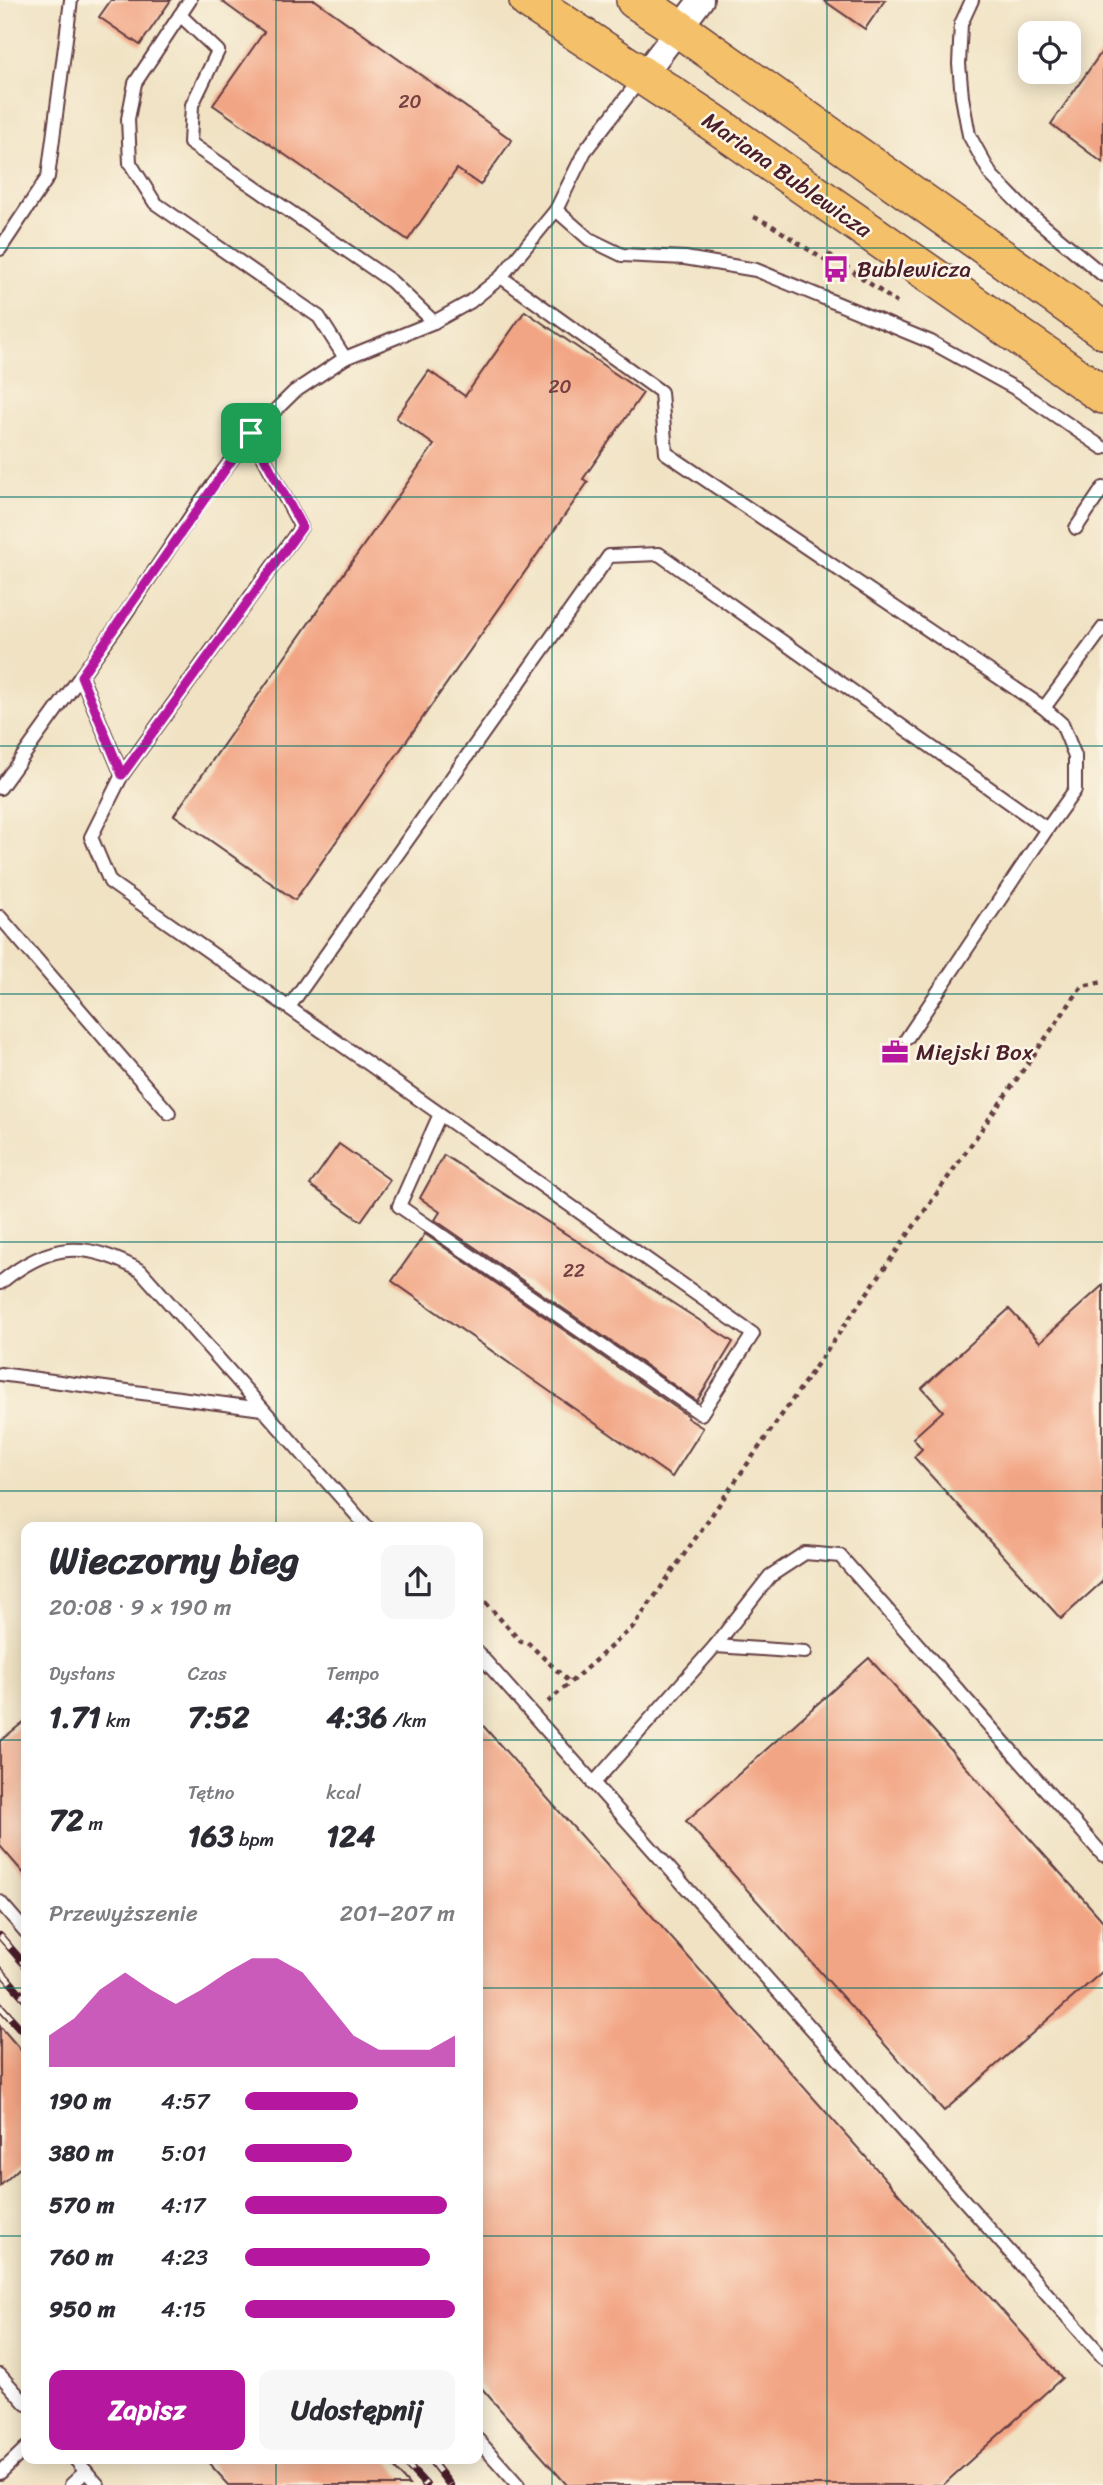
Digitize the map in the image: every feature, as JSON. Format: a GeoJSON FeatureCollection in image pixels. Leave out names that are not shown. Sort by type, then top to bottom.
{"type":"FeatureCollection","features":[{"type":"Feature","properties":{"kind":"main road","name":"Mariana Bublewicza"},"geometry":{"type":"LineString","coordinates":[[527,0],[711,121],[1103,395]]}},
{"type":"Feature","properties":{"kind":"main road"},"geometry":{"type":"LineString","coordinates":[[635,0],[1103,330]]}},
{"type":"Feature","properties":{"kind":"street"},"geometry":{"type":"LineString","coordinates":[[642,77],[701,0]]}},
{"type":"Feature","properties":{"kind":"lane"},"geometry":{"type":"LineString","coordinates":[[0,249],[48,177],[71,0]]}},
{"type":"Feature","properties":{"kind":"lane"},"geometry":{"type":"LineString","coordinates":[[190,0],[135,83],[128,119],[130,163],[155,203],[319,317],[345,358]]}},
{"type":"Feature","properties":{"kind":"lane"},"geometry":{"type":"LineString","coordinates":[[972,0],[961,24],[959,64],[969,135],[991,175],[1025,210],[1103,275]]}},
{"type":"Feature","properties":{"kind":"lane"},"geometry":{"type":"LineString","coordinates":[[180,15],[218,51],[192,105],[190,143],[391,281],[434,322]]}},
{"type":"Feature","properties":{"kind":"lane"},"geometry":{"type":"LineString","coordinates":[[0,788],[251,433],[294,392],[345,358],[434,322],[470,302],[500,277],[556,210],[585,151],[642,77]]}},
{"type":"Feature","properties":{"kind":"lane"},"geometry":{"type":"LineString","coordinates":[[556,210],[589,239],[622,255],[685,258],[756,270],[931,342],[1018,390],[1103,448]]}},
{"type":"Feature","properties":{"kind":"lane"},"geometry":{"type":"LineString","coordinates":[[500,277],[661,392],[666,453],[1044,708],[1062,724],[1075,756],[1075,790],[907,1038]]}},
{"type":"Feature","properties":{"kind":"lane"},"geometry":{"type":"LineString","coordinates":[[251,433],[302,527],[122,775],[91,837],[110,882],[753,1334],[701,1414],[399,1206],[440,1114]]}},
{"type":"Feature","properties":{"kind":"lane"},"geometry":{"type":"LineString","coordinates":[[1076,528],[1103,488]]}},
{"type":"Feature","properties":{"kind":"lane"},"geometry":{"type":"LineString","coordinates":[[289,1007],[609,556],[659,554],[1047,829]]}},
{"type":"Feature","properties":{"kind":"lane"},"geometry":{"type":"LineString","coordinates":[[1044,708],[1103,628]]}},
{"type":"Feature","properties":{"kind":"lane"},"geometry":{"type":"LineString","coordinates":[[81,676],[122,775]]}},
{"type":"Feature","properties":{"kind":"lane"},"geometry":{"type":"LineString","coordinates":[[0,917],[169,1114]]}},
{"type":"Feature","properties":{"kind":"lane"},"geometry":{"type":"LineString","coordinates":[[0,1283],[22,1265],[50,1252],[85,1250],[114,1256],[141,1271],[363,1522]]}},
{"type":"Feature","properties":{"kind":"lane"},"geometry":{"type":"LineString","coordinates":[[0,1374],[262,1409]]}},
{"type":"Feature","properties":{"kind":"lane"},"geometry":{"type":"LineString","coordinates":[[593,1784],[715,1646],[770,1576],[805,1553],[840,1556],[1103,1855]]}},
{"type":"Feature","properties":{"kind":"lane"},"geometry":{"type":"LineString","coordinates":[[715,1646],[805,1652]]}},
{"type":"Feature","properties":{"kind":"lane"},"geometry":{"type":"LineString","coordinates":[[483,1659],[1103,2357]]}},
{"type":"Feature","properties":{"kind":"lane"},"geometry":{"type":"LineString","coordinates":[[0,1902],[21,1926]]}},
{"type":"Feature","properties":{"kind":"lane"},"geometry":{"type":"LineString","coordinates":[[0,2375],[21,2398]]}},
{"type":"Feature","properties":{"kind":"lane"},"geometry":{"type":"LineString","coordinates":[[483,2446],[518,2485]]}},
{"type":"Feature","properties":{"kind":"lane"},"geometry":{"type":"LineString","coordinates":[[0,2473],[21,2453]]}},
{"type":"Feature","properties":{"kind":"lane"},"geometry":{"type":"LineString","coordinates":[[80,2464],[98,2485]]}},
{"type":"Feature","properties":{"kind":"lane"},"geometry":{"type":"LineString","coordinates":[[71,2485],[86,2471]]}},
{"type":"Feature","properties":{"kind":"path"},"geometry":{"type":"LineString","coordinates":[[754,217],[826,261],[830,255],[897,303]]}},
{"type":"Feature","properties":{"kind":"path"},"geometry":{"type":"LineString","coordinates":[[544,1705],[634,1626],[1082,986],[1103,982]]}},
{"type":"Feature","properties":{"kind":"path"},"geometry":{"type":"LineString","coordinates":[[483,1606],[486,1603],[521,1643],[526,1641],[569,1682]]}},
{"type":"Feature","properties":{"kind":"building"},"geometry":{"type":"Polygon","coordinates":[[[111,0],[171,0],[140,45],[99,17],[111,0]]]}},
{"type":"Feature","properties":{"kind":"building"},"geometry":{"type":"Polygon","coordinates":[[[220,0],[315,0],[512,140],[480,185],[457,169],[408,240],[213,105],[264,32],[220,0]]]}},
{"type":"Feature","properties":{"kind":"building"},"geometry":{"type":"Polygon","coordinates":[[[823,0],[885,0],[865,29],[823,0]]]}},
{"type":"Feature","properties":{"kind":"building"},"geometry":{"type":"Polygon","coordinates":[[[1103,50],[1103,163],[1051,124],[1103,50]]]}},
{"type":"Feature","properties":{"kind":"building"},"geometry":{"type":"Polygon","coordinates":[[[525,311],[643,393],[583,479],[588,482],[295,900],[174,815],[434,445],[396,418],[429,371],[465,396],[525,311]]]}},
{"type":"Feature","properties":{"kind":"building"},"geometry":{"type":"Polygon","coordinates":[[[339,1144],[390,1180],[361,1221],[310,1185],[339,1144]]]}},
{"type":"Feature","properties":{"kind":"building"},"geometry":{"type":"Polygon","coordinates":[[[444,1155],[733,1342],[697,1401],[435,1220],[440,1212],[420,1198],[444,1155]]]}},
{"type":"Feature","properties":{"kind":"building"},"geometry":{"type":"Polygon","coordinates":[[[425,1234],[703,1428],[672,1477],[392,1281],[425,1234]]]}},
{"type":"Feature","properties":{"kind":"building"},"geometry":{"type":"Polygon","coordinates":[[[1103,1285],[1103,1581],[1061,1619],[914,1457],[922,1449],[913,1438],[943,1411],[922,1388],[1009,1309],[1040,1342],[1103,1285]]]}},
{"type":"Feature","properties":{"kind":"building"},"geometry":{"type":"Polygon","coordinates":[[[869,1658],[1103,1921],[1103,1971],[944,2111],[686,1821],[869,1658]]]}},
{"type":"Feature","properties":{"kind":"building"},"geometry":{"type":"Polygon","coordinates":[[[21,1724],[21,1870],[0,1846],[0,1741],[21,1724]]]}},
{"type":"Feature","properties":{"kind":"building"},"geometry":{"type":"Polygon","coordinates":[[[483,1726],[1062,2378],[943,2485],[567,2485],[483,2390],[483,1726]]]}},
{"type":"Feature","properties":{"kind":"building"},"geometry":{"type":"Polygon","coordinates":[[[0,2026],[21,2050],[21,2167],[0,2186],[0,2026]]]}},
{"type":"Feature","properties":{"kind":"building"},"geometry":{"type":"Polygon","coordinates":[[[210,2464],[391,2464],[409,2485],[229,2485],[210,2464]]]}},
{"type":"Feature","properties":{"kind":"railway"},"geometry":{"type":"LineString","coordinates":[[0,1936],[21,1960]]}},
{"type":"Feature","properties":{"kind":"railway"},"geometry":{"type":"LineString","coordinates":[[0,1970],[21,1994]]}},
{"type":"Feature","properties":{"kind":"railway"},"geometry":{"type":"LineString","coordinates":[[0,2006],[21,2029]]}},
{"type":"Feature","properties":{"kind":"railway"},"geometry":{"type":"LineString","coordinates":[[407,2464],[426,2485]]}},
{"type":"Feature","properties":{"kind":"railway"},"geometry":{"type":"LineString","coordinates":[[434,2464],[450,2485]]}},
{"type":"Feature","properties":{"kind":"place","name":"Bublewicza"},"geometry":{"type":"Point","coordinates":[836,269]}},
{"type":"Feature","properties":{"kind":"place","name":"Miejski Box"},"geometry":{"type":"Point","coordinates":[895,1052]}},
{"type":"Feature","properties":{"kind":"route"},"geometry":{"type":"LineString","coordinates":[[251,433],[302,527],[122,775],[81,676],[251,433]]}}]}
